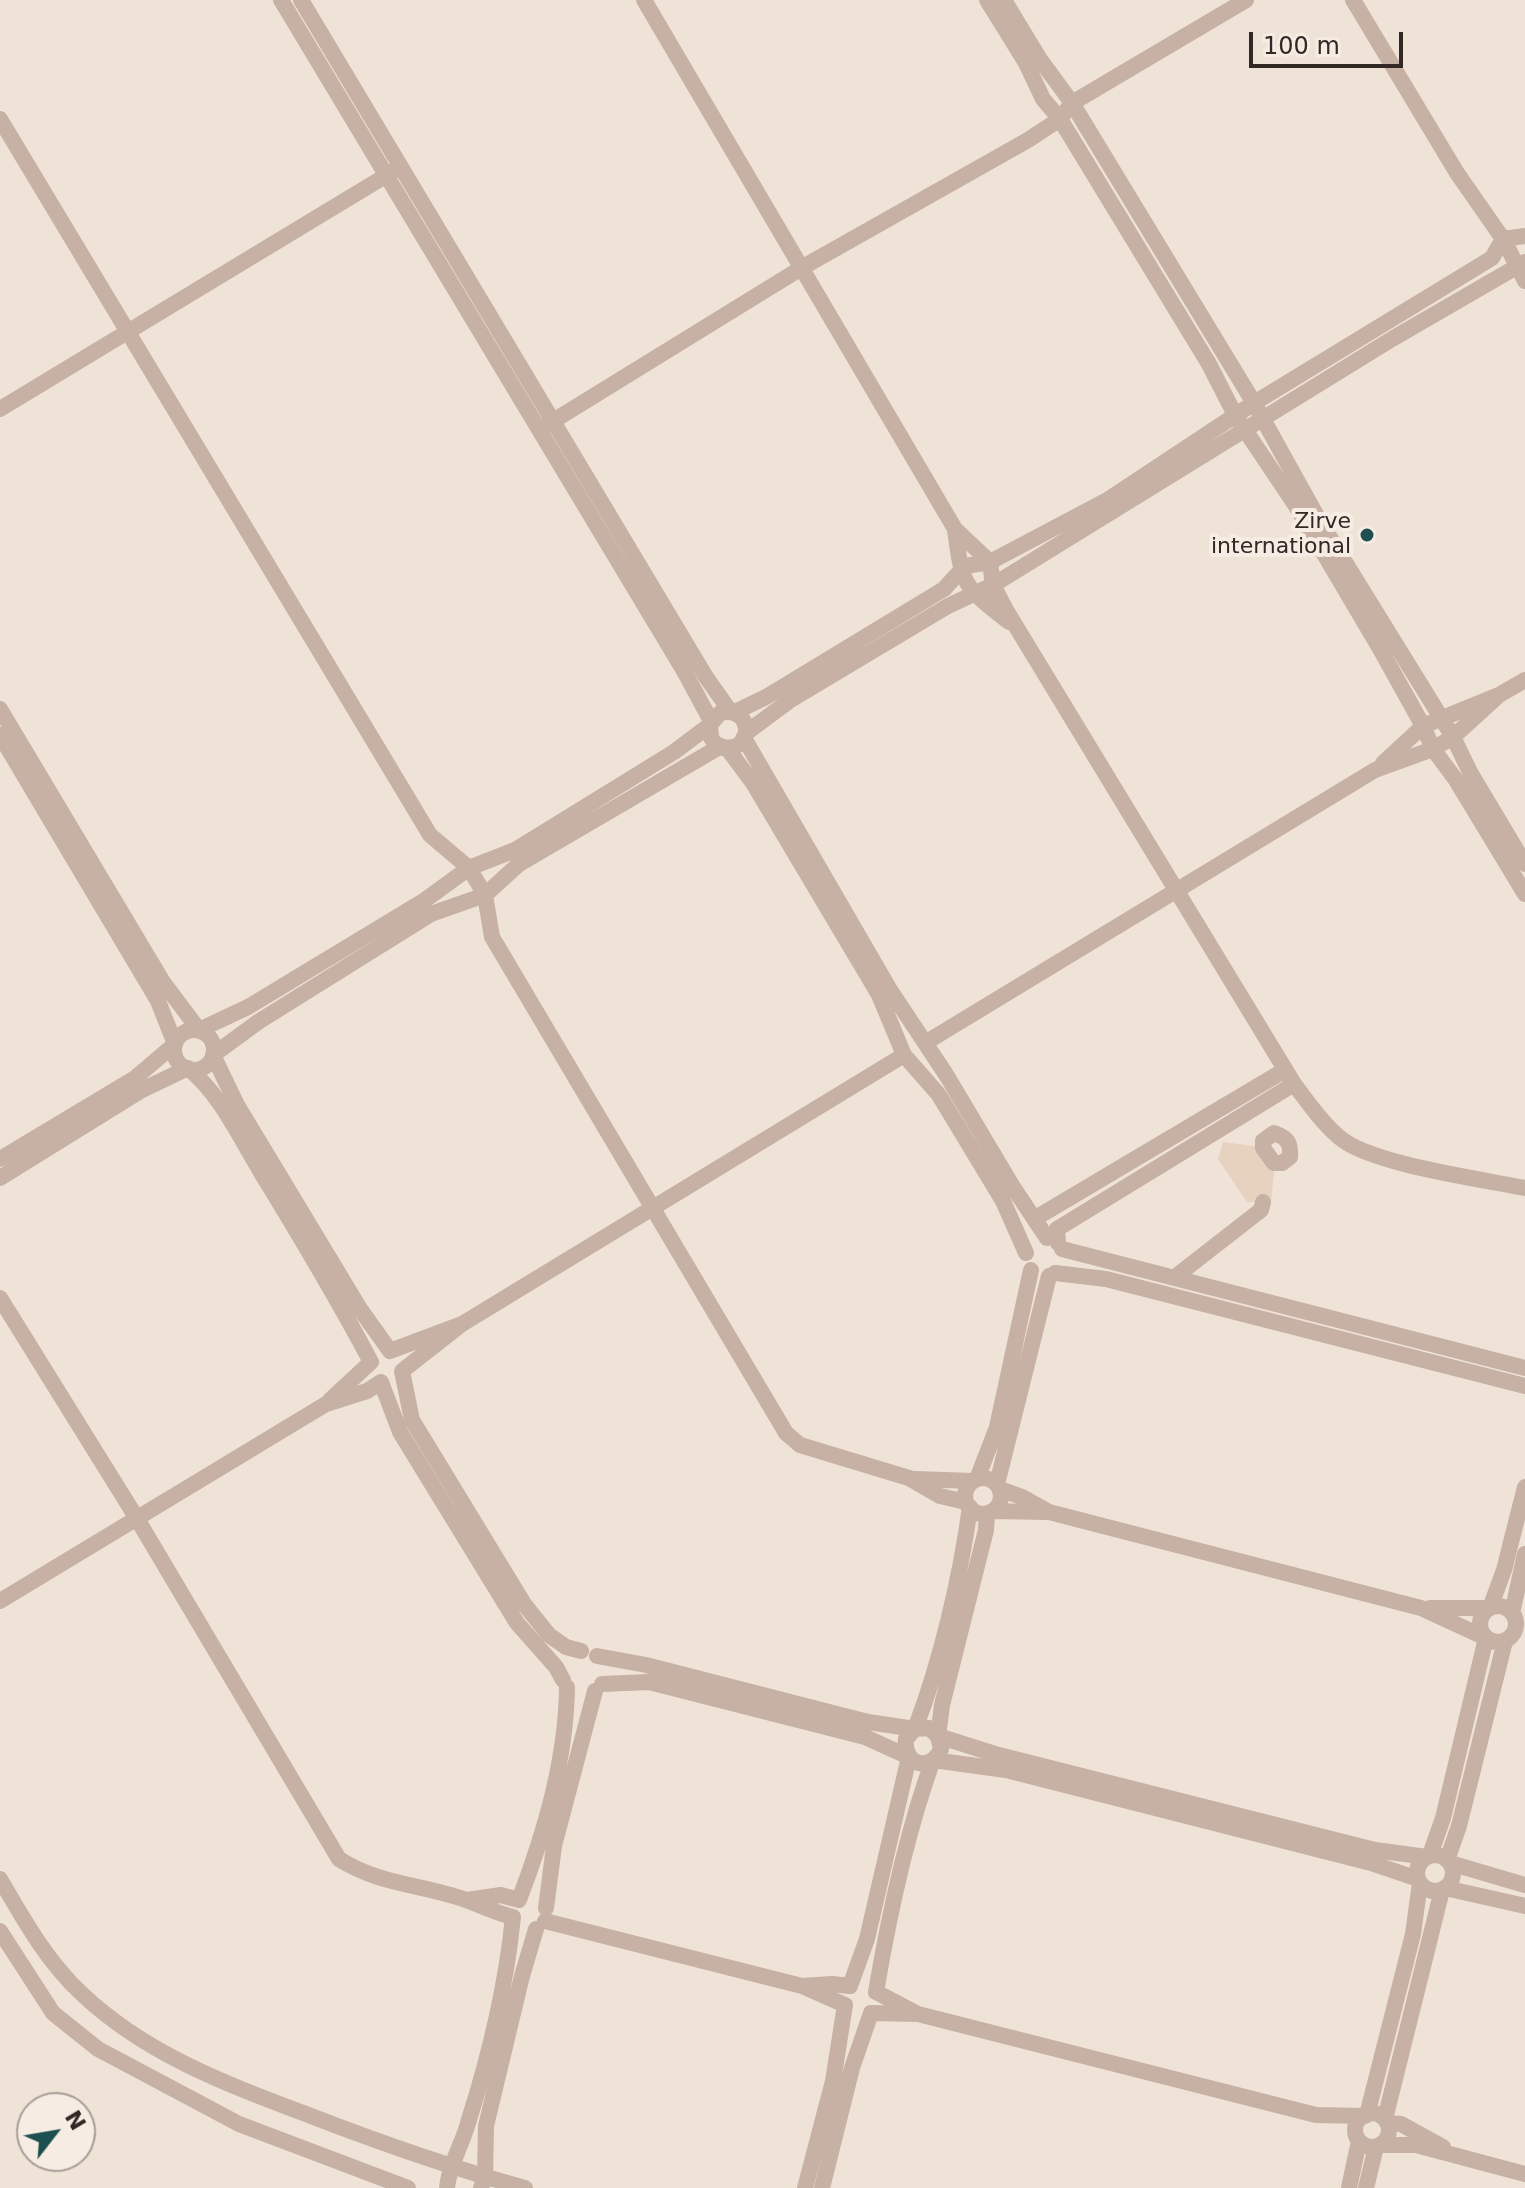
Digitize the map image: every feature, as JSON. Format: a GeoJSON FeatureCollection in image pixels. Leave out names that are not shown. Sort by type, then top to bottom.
{"type":"FeatureCollection","features":[{"type":"Feature","properties":{"kind":"street"},"geometry":{"type":"LineString","coordinates":[[281,0],[553,421],[656,607],[711,723],[711,738],[724,747],[753,783],[925,1043],[1034,1219],[1056,1243]]}},
{"type":"Feature","properties":{"kind":"street"},"geometry":{"type":"LineString","coordinates":[[301,0],[538,430],[656,607],[732,712],[745,723],[745,736],[846,926],[904,1055],[939,1095],[1003,1201],[1031,1270],[1036,1274],[1106,1279],[1410,1347],[1525,1368]]}},
{"type":"Feature","properties":{"kind":"street"},"geometry":{"type":"LineString","coordinates":[[644,0],[955,529],[990,562],[993,585],[1019,630],[1290,1077],[1341,1139],[1375,1155],[1410,1165],[1525,1188]]}},
{"type":"Feature","properties":{"kind":"street"},"geometry":{"type":"LineString","coordinates":[[987,0],[1026,63],[1043,99],[1060,119],[1209,364],[1240,422],[1302,517],[1423,726],[1433,749],[1456,780],[1525,894]]}},
{"type":"Feature","properties":{"kind":"street"},"geometry":{"type":"LineString","coordinates":[[1004,0],[1039,58],[1072,103],[1254,403],[1319,520],[1453,737],[1470,772],[1525,864]]}},
{"type":"Feature","properties":{"kind":"street"},"geometry":{"type":"LineString","coordinates":[[538,430],[803,267],[1060,119],[1072,103],[1246,0]]}},
{"type":"Feature","properties":{"kind":"street"},"geometry":{"type":"LineString","coordinates":[[0,1159],[135,1078],[175,1044],[182,1034],[199,1030],[248,1007],[425,900],[469,868],[515,850],[674,752],[720,713],[732,712],[766,697],[993,585],[1240,422],[1254,403],[1388,332],[1522,270],[1457,173],[1353,0]]}},
{"type":"Feature","properties":{"kind":"street"},"geometry":{"type":"LineString","coordinates":[[0,119],[430,835],[469,868],[485,895],[492,937],[786,1433],[800,1445],[909,1478],[940,1496],[968,1505],[977,1513],[1049,1512],[1421,1608],[1494,1642],[1514,1639]]}},
{"type":"Feature","properties":{"kind":"street"},"geometry":{"type":"LineString","coordinates":[[0,409],[394,171]]}},
{"type":"Feature","properties":{"kind":"street"},"geometry":{"type":"LineString","coordinates":[[1503,239],[1525,236]]}},
{"type":"Feature","properties":{"kind":"street"},"geometry":{"type":"LineString","coordinates":[[0,1178],[142,1090],[188,1068],[201,1069],[213,1055],[258,1022],[431,914],[485,895],[519,864],[724,747],[735,747],[789,701],[944,589],[965,566],[990,562],[1109,499],[1240,422],[1263,420],[1492,258],[1503,239]]}},
{"type":"Feature","properties":{"kind":"street"},"geometry":{"type":"LineString","coordinates":[[955,529],[961,572],[973,594],[1019,630]]}},
{"type":"Feature","properties":{"kind":"street"},"geometry":{"type":"LineString","coordinates":[[925,1043],[1375,770],[1423,726],[1499,695],[1525,680]]}},
{"type":"Feature","properties":{"kind":"street"},"geometry":{"type":"LineString","coordinates":[[1375,770],[1433,749],[1453,737],[1499,695]]}},
{"type":"Feature","properties":{"kind":"street"},"geometry":{"type":"LineString","coordinates":[[1,714],[158,1001],[175,1044],[176,1057],[199,1078],[223,1109],[342,1306],[371,1362],[371,1373],[381,1382],[400,1432],[517,1623],[556,1667],[565,1683],[579,1694],[598,1688],[649,1682],[865,1737],[920,1763],[933,1760],[1020,1767]]}},
{"type":"Feature","properties":{"kind":"street"},"geometry":{"type":"LineString","coordinates":[[0,735],[163,982],[199,1030],[211,1038],[213,1055],[237,1105],[360,1309],[390,1351],[400,1358],[412,1420],[524,1604],[549,1635],[566,1647],[589,1654],[646,1665],[868,1722],[929,1728],[938,1736],[1020,1767],[1342,1849],[1419,1881],[1431,1891],[1443,1889],[1525,1906]]}},
{"type":"Feature","properties":{"kind":"street"},"geometry":{"type":"LineString","coordinates":[[326,1404],[367,1391],[381,1382],[391,1383],[462,1324],[904,1055]]}},
{"type":"Feature","properties":{"kind":"street"},"geometry":{"type":"LineString","coordinates":[[1034,1219],[1290,1077]]}},
{"type":"Feature","properties":{"kind":"street"},"geometry":{"type":"LineString","coordinates":[[822,2188],[852,2068],[878,2001],[876,1992],[884,1947],[918,1805],[933,1760],[941,1749],[938,1736],[942,1705],[990,1512],[1000,1504],[998,1487],[1052,1274],[1062,1265],[1056,1243],[1057,1229],[1290,1077]]}},
{"type":"Feature","properties":{"kind":"street"},"geometry":{"type":"LineString","coordinates":[[1175,1277],[1261,1210],[1263,1202]]}},
{"type":"Feature","properties":{"kind":"street"},"geometry":{"type":"LineString","coordinates":[[1026,1253],[1036,1240],[1056,1243],[1410,1347],[1525,1386]]}},
{"type":"Feature","properties":{"kind":"street"},"geometry":{"type":"LineString","coordinates":[[805,2188],[833,2081],[844,1994],[850,1986],[867,1939],[909,1757],[906,1739],[915,1729],[932,1683],[966,1534],[966,1490],[975,1480],[997,1427],[1031,1270]]}},
{"type":"Feature","properties":{"kind":"street"},"geometry":{"type":"LineString","coordinates":[[0,1298],[136,1517],[339,1859],[362,1873],[467,1900],[490,1912],[513,1917],[522,1928],[542,1919],[802,1986],[845,2005],[855,2015],[918,2014],[1316,2115],[1377,2114],[1386,2121],[1424,2135],[1454,2155]]}},
{"type":"Feature","properties":{"kind":"street"},"geometry":{"type":"LineString","coordinates":[[0,1601],[326,1404],[376,1354],[462,1324]]}},
{"type":"Feature","properties":{"kind":"street"},"geometry":{"type":"LineString","coordinates":[[909,1478],[988,1479],[1049,1512]]}},
{"type":"Feature","properties":{"kind":"street"},"geometry":{"type":"LineString","coordinates":[[1349,2188],[1358,2123],[1366,2115],[1413,1934],[1419,1865],[1428,1856],[1443,1818],[1486,1638],[1480,1620],[1490,1608],[1504,1570],[1525,1487]]}},
{"type":"Feature","properties":{"kind":"street"},"geometry":{"type":"LineString","coordinates":[[1366,2188],[1378,2146],[1388,2138],[1386,2121],[1443,1889],[1453,1877],[1449,1861],[1514,1639],[1525,1554]]}},
{"type":"Feature","properties":{"kind":"street"},"geometry":{"type":"LineString","coordinates":[[1421,1608],[1500,1606],[1517,1618]]}},
{"type":"Feature","properties":{"kind":"street"},"geometry":{"type":"LineString","coordinates":[[483,2183],[486,2126],[522,1976],[542,1919],[568,1764],[563,1666],[567,1659],[589,1654]]}},
{"type":"Feature","properties":{"kind":"street"},"geometry":{"type":"LineString","coordinates":[[447,2188],[451,2167],[468,2125],[508,1970],[515,1904],[605,1669],[589,1654]]}},
{"type":"Feature","properties":{"kind":"street"},"geometry":{"type":"LineString","coordinates":[[1342,1849],[1428,1856],[1525,1885]]}},
{"type":"Feature","properties":{"kind":"street"},"geometry":{"type":"LineString","coordinates":[[0,1879],[46,1955],[82,1994],[132,2033],[201,2074],[451,2167],[483,2183],[525,2188]]}},
{"type":"Feature","properties":{"kind":"street"},"geometry":{"type":"LineString","coordinates":[[467,1900],[501,1895],[519,1900],[534,1897],[542,1919]]}},
{"type":"Feature","properties":{"kind":"street"},"geometry":{"type":"LineString","coordinates":[[0,1931],[53,2013],[98,2049],[239,2124],[408,2188]]}},
{"type":"Feature","properties":{"kind":"street"},"geometry":{"type":"LineString","coordinates":[[0,1964],[16,1956]]}},
{"type":"Feature","properties":{"kind":"street"},"geometry":{"type":"LineString","coordinates":[[802,1986],[850,1986],[865,1982],[876,1992],[918,2014]]}},
{"type":"Feature","properties":{"kind":"street"},"geometry":{"type":"LineString","coordinates":[[1316,2115],[1366,2146],[1416,2145],[1525,2174]]}},
{"type":"Feature","properties":{"kind":"shaded area"},"geometry":{"type":"Polygon","coordinates":[[[1223,1142],[1262,1147],[1275,1163],[1271,1202],[1247,1202],[1218,1159],[1223,1142]]]}},
{"type":"Feature","properties":{"kind":"place","name":"Zirve international"},"geometry":{"type":"Point","coordinates":[1367,535]}}]}
